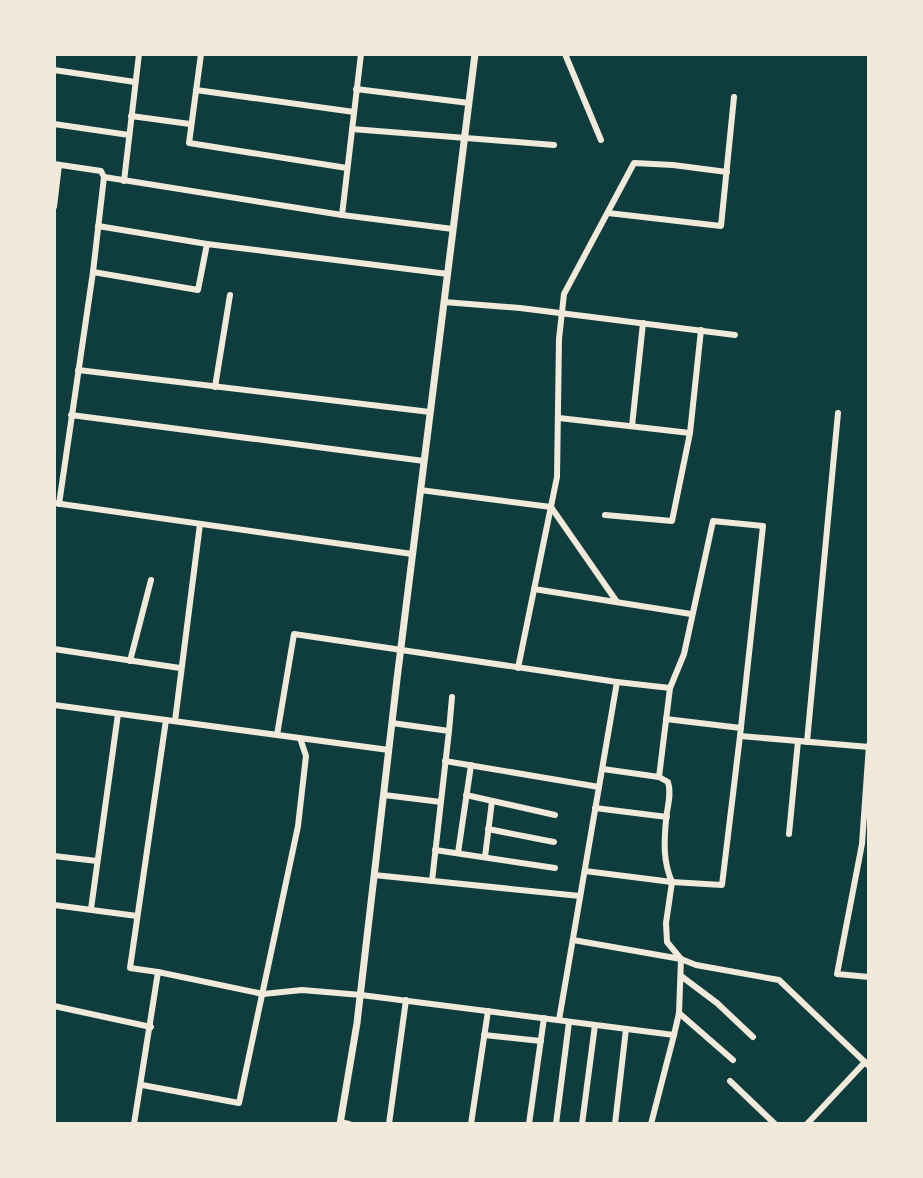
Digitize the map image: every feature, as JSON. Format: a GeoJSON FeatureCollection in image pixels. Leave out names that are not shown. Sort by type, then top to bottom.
{"type":"FeatureCollection","features":[{"type":"Feature","properties":{"kind":"street"},"geometry":{"type":"LineString","coordinates":[[124,181],[139,54]]}},
{"type":"Feature","properties":{"kind":"street"},"geometry":{"type":"LineString","coordinates":[[201,54],[190,124],[190,144],[347,168]]}},
{"type":"Feature","properties":{"kind":"street"},"geometry":{"type":"LineString","coordinates":[[342,215],[361,54]]}},
{"type":"Feature","properties":{"kind":"street"},"geometry":{"type":"LineString","coordinates":[[349,1124],[340,1123],[361,995],[400,649],[475,54]]}},
{"type":"Feature","properties":{"kind":"street"},"geometry":{"type":"LineString","coordinates":[[565,54],[601,140]]}},
{"type":"Feature","properties":{"kind":"street"},"geometry":{"type":"LineString","coordinates":[[54,70],[135,82]]}},
{"type":"Feature","properties":{"kind":"street"},"geometry":{"type":"LineString","coordinates":[[356,89],[469,103]]}},
{"type":"Feature","properties":{"kind":"street"},"geometry":{"type":"LineString","coordinates":[[196,90],[354,112]]}},
{"type":"Feature","properties":{"kind":"street"},"geometry":{"type":"LineString","coordinates":[[608,213],[721,226],[734,97]]}},
{"type":"Feature","properties":{"kind":"street"},"geometry":{"type":"LineString","coordinates":[[131,116],[190,124]]}},
{"type":"Feature","properties":{"kind":"street"},"geometry":{"type":"LineString","coordinates":[[54,124],[129,135]]}},
{"type":"Feature","properties":{"kind":"street"},"geometry":{"type":"LineString","coordinates":[[352,129],[554,145]]}},
{"type":"Feature","properties":{"kind":"street"},"geometry":{"type":"LineString","coordinates":[[518,668],[557,477],[564,294],[634,163],[727,172]]}},
{"type":"Feature","properties":{"kind":"street"},"geometry":{"type":"LineString","coordinates":[[54,207],[57,164],[101,171],[104,177],[93,272],[56,504],[412,554]]}},
{"type":"Feature","properties":{"kind":"street"},"geometry":{"type":"LineString","coordinates":[[104,177],[342,215],[453,229]]}},
{"type":"Feature","properties":{"kind":"street"},"geometry":{"type":"LineString","coordinates":[[98,226],[207,244],[448,274]]}},
{"type":"Feature","properties":{"kind":"street"},"geometry":{"type":"LineString","coordinates":[[93,272],[198,290],[207,244]]}},
{"type":"Feature","properties":{"kind":"street"},"geometry":{"type":"LineString","coordinates":[[215,387],[230,295]]}},
{"type":"Feature","properties":{"kind":"street"},"geometry":{"type":"LineString","coordinates":[[444,302],[735,335]]}},
{"type":"Feature","properties":{"kind":"street"},"geometry":{"type":"LineString","coordinates":[[632,426],[643,323]]}},
{"type":"Feature","properties":{"kind":"street"},"geometry":{"type":"LineString","coordinates":[[605,515],[672,521],[690,433],[701,330]]}},
{"type":"Feature","properties":{"kind":"street"},"geometry":{"type":"LineString","coordinates":[[78,370],[430,412]]}},
{"type":"Feature","properties":{"kind":"street"},"geometry":{"type":"LineString","coordinates":[[807,742],[838,413]]}},
{"type":"Feature","properties":{"kind":"street"},"geometry":{"type":"LineString","coordinates":[[71,415],[424,461]]}},
{"type":"Feature","properties":{"kind":"street"},"geometry":{"type":"LineString","coordinates":[[559,418],[690,433]]}},
{"type":"Feature","properties":{"kind":"street"},"geometry":{"type":"LineString","coordinates":[[420,490],[551,507],[617,602]]}},
{"type":"Feature","properties":{"kind":"street"},"geometry":{"type":"LineString","coordinates":[[585,871],[722,885],[763,526],[713,521],[684,654],[670,688],[659,777]]}},
{"type":"Feature","properties":{"kind":"street"},"geometry":{"type":"LineString","coordinates":[[175,721],[200,524]]}},
{"type":"Feature","properties":{"kind":"street"},"geometry":{"type":"LineString","coordinates":[[130,661],[151,580]]}},
{"type":"Feature","properties":{"kind":"street"},"geometry":{"type":"LineString","coordinates":[[534,589],[691,614]]}},
{"type":"Feature","properties":{"kind":"street"},"geometry":{"type":"LineString","coordinates":[[277,735],[294,634],[670,688]]}},
{"type":"Feature","properties":{"kind":"street"},"geometry":{"type":"LineString","coordinates":[[54,649],[180,668]]}},
{"type":"Feature","properties":{"kind":"street"},"geometry":{"type":"LineString","coordinates":[[559,1020],[617,682]]}},
{"type":"Feature","properties":{"kind":"street"},"geometry":{"type":"LineString","coordinates":[[432,881],[452,697]]}},
{"type":"Feature","properties":{"kind":"street"},"geometry":{"type":"LineString","coordinates":[[54,705],[389,750]]}},
{"type":"Feature","properties":{"kind":"street"},"geometry":{"type":"LineString","coordinates":[[91,909],[118,714]]}},
{"type":"Feature","properties":{"kind":"street"},"geometry":{"type":"LineString","coordinates":[[666,719],[798,741],[869,746],[862,844],[837,974],[869,977]]}},
{"type":"Feature","properties":{"kind":"street"},"geometry":{"type":"LineString","coordinates":[[166,720],[130,968],[263,994],[302,990],[361,995],[674,1035]]}},
{"type":"Feature","properties":{"kind":"street"},"geometry":{"type":"LineString","coordinates":[[392,723],[449,731]]}},
{"type":"Feature","properties":{"kind":"street"},"geometry":{"type":"LineString","coordinates":[[142,1085],[239,1103],[298,826],[306,756],[300,738]]}},
{"type":"Feature","properties":{"kind":"street"},"geometry":{"type":"LineString","coordinates":[[789,834],[798,741]]}},
{"type":"Feature","properties":{"kind":"street"},"geometry":{"type":"LineString","coordinates":[[445,761],[599,787]]}},
{"type":"Feature","properties":{"kind":"street"},"geometry":{"type":"LineString","coordinates":[[458,853],[471,765]]}},
{"type":"Feature","properties":{"kind":"street"},"geometry":{"type":"LineString","coordinates":[[603,769],[659,777],[670,785],[665,866],[672,882],[666,923],[667,942],[681,959],[679,1013],[651,1124]]}},
{"type":"Feature","properties":{"kind":"street"},"geometry":{"type":"LineString","coordinates":[[384,795],[441,802]]}},
{"type":"Feature","properties":{"kind":"street"},"geometry":{"type":"LineString","coordinates":[[466,795],[555,815]]}},
{"type":"Feature","properties":{"kind":"street"},"geometry":{"type":"LineString","coordinates":[[485,857],[492,801]]}},
{"type":"Feature","properties":{"kind":"street"},"geometry":{"type":"LineString","coordinates":[[595,808],[667,817]]}},
{"type":"Feature","properties":{"kind":"street"},"geometry":{"type":"LineString","coordinates":[[488,829],[554,842]]}},
{"type":"Feature","properties":{"kind":"street"},"geometry":{"type":"LineString","coordinates":[[435,850],[555,868]]}},
{"type":"Feature","properties":{"kind":"street"},"geometry":{"type":"LineString","coordinates":[[54,856],[97,861]]}},
{"type":"Feature","properties":{"kind":"street"},"geometry":{"type":"LineString","coordinates":[[374,875],[580,896]]}},
{"type":"Feature","properties":{"kind":"street"},"geometry":{"type":"LineString","coordinates":[[54,905],[137,916]]}},
{"type":"Feature","properties":{"kind":"street"},"geometry":{"type":"LineString","coordinates":[[573,940],[779,980],[867,1064],[807,1124]]}},
{"type":"Feature","properties":{"kind":"street"},"geometry":{"type":"LineString","coordinates":[[134,1124],[158,972]]}},
{"type":"Feature","properties":{"kind":"street"},"geometry":{"type":"LineString","coordinates":[[681,976],[717,1003],[753,1037]]}},
{"type":"Feature","properties":{"kind":"street"},"geometry":{"type":"LineString","coordinates":[[389,1124],[406,1000]]}},
{"type":"Feature","properties":{"kind":"street"},"geometry":{"type":"LineString","coordinates":[[54,1006],[151,1027]]}},
{"type":"Feature","properties":{"kind":"street"},"geometry":{"type":"LineString","coordinates":[[471,1124],[488,1011]]}},
{"type":"Feature","properties":{"kind":"street"},"geometry":{"type":"LineString","coordinates":[[679,1013],[733,1060]]}},
{"type":"Feature","properties":{"kind":"street"},"geometry":{"type":"LineString","coordinates":[[529,1124],[544,1018]]}},
{"type":"Feature","properties":{"kind":"street"},"geometry":{"type":"LineString","coordinates":[[556,1124],[569,1022]]}},
{"type":"Feature","properties":{"kind":"street"},"geometry":{"type":"LineString","coordinates":[[582,1124],[595,1025]]}},
{"type":"Feature","properties":{"kind":"street"},"geometry":{"type":"LineString","coordinates":[[615,1124],[626,1029]]}},
{"type":"Feature","properties":{"kind":"street"},"geometry":{"type":"LineString","coordinates":[[484,1035],[541,1041]]}},
{"type":"Feature","properties":{"kind":"street"},"geometry":{"type":"LineString","coordinates":[[730,1081],[775,1124]]}}]}
